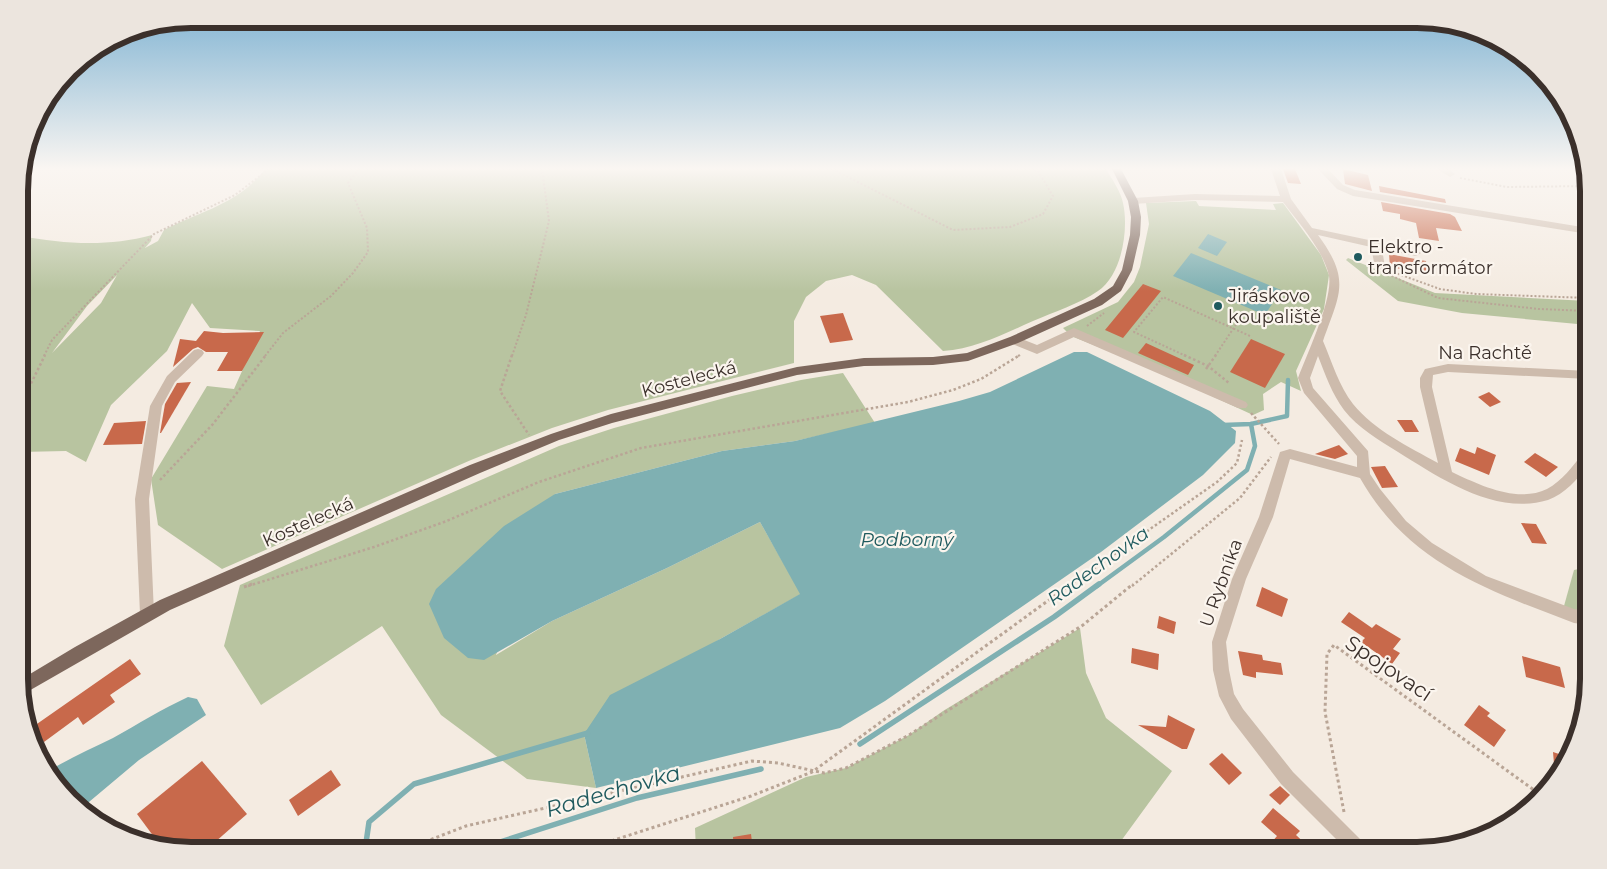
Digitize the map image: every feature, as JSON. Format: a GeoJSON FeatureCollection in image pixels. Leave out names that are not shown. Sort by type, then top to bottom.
{"type":"FeatureCollection","features":[{"type":"Feature","properties":{"kind":"main road","name":"Kostelecká"},"geometry":{"type":"LineString","coordinates":[[28,684],[165,605],[536,444],[611,419],[797,371],[864,362],[957,359],[982,353],[1014,340],[1098,302],[1117,288],[1127,270],[1132,254],[1136,217],[1135,210]]}},
{"type":"Feature","properties":{"kind":"street"},"geometry":{"type":"LineString","coordinates":[[1294,210],[1322,248],[1334,275],[1335,291],[1304,378],[1308,390],[1363,455],[1364,474],[1375,493],[1401,525],[1427,547],[1450,562],[1481,580],[1524,598],[1580,617]]}},
{"type":"Feature","properties":{"kind":"street"},"geometry":{"type":"LineString","coordinates":[[1454,210],[1580,230]]}},
{"type":"Feature","properties":{"kind":"street"},"geometry":{"type":"LineString","coordinates":[[1309,230],[1416,253]]}},
{"type":"Feature","properties":{"kind":"street"},"geometry":{"type":"LineString","coordinates":[[1376,245],[1380,267]]}},
{"type":"Feature","properties":{"kind":"street"},"geometry":{"type":"LineString","coordinates":[[1014,340],[1037,350],[1074,332],[1242,405]]}},
{"type":"Feature","properties":{"kind":"street"},"geometry":{"type":"LineString","coordinates":[[1317,341],[1348,405],[1358,417],[1371,428],[1447,476],[1485,492],[1509,497],[1530,498],[1545,495],[1557,489],[1580,465]]}},
{"type":"Feature","properties":{"kind":"street"},"geometry":{"type":"LineString","coordinates":[[147,614],[142,499],[156,406],[171,379],[198,353]]}},
{"type":"Feature","properties":{"kind":"street","name":"Na Rachtě"},"geometry":{"type":"LineString","coordinates":[[1447,476],[1426,387],[1426,378],[1429,372],[1448,368],[1580,374]]}},
{"type":"Feature","properties":{"kind":"street"},"geometry":{"type":"LineString","coordinates":[[1285,456],[1290,454],[1364,474]]}},
{"type":"Feature","properties":{"kind":"street","name":"U Rybníka"},"geometry":{"type":"LineString","coordinates":[[1285,456],[1266,517],[1239,579],[1219,642],[1221,670],[1227,696],[1237,714],[1288,778],[1351,841]]}},
{"type":"Feature","properties":{"kind":"path"},"geometry":{"type":"LineString","coordinates":[[28,390],[52,340],[88,305],[154,234],[205,210]]}},
{"type":"Feature","properties":{"kind":"path"},"geometry":{"type":"LineString","coordinates":[[142,499],[213,424],[282,333],[331,296],[353,274],[368,252],[368,228],[360,210]]}},
{"type":"Feature","properties":{"kind":"path"},"geometry":{"type":"LineString","coordinates":[[536,444],[500,390],[526,315],[549,221],[547,210]]}},
{"type":"Feature","properties":{"kind":"path"},"geometry":{"type":"LineString","coordinates":[[912,210],[953,230],[1010,227],[1043,214],[1045,210]]}},
{"type":"Feature","properties":{"kind":"path"},"geometry":{"type":"LineString","coordinates":[[1580,298],[1476,294],[1440,289],[1421,284],[1380,267],[1376,269],[1438,298],[1539,310],[1580,311]]}},
{"type":"Feature","properties":{"kind":"path"},"geometry":{"type":"LineString","coordinates":[[1229,383],[1207,367],[1134,332],[1163,297],[1250,336]]}},
{"type":"Feature","properties":{"kind":"path"},"geometry":{"type":"LineString","coordinates":[[1074,332],[1086,327],[1111,307]]}},
{"type":"Feature","properties":{"kind":"path"},"geometry":{"type":"LineString","coordinates":[[1207,367],[1243,314]]}},
{"type":"Feature","properties":{"kind":"path"},"geometry":{"type":"LineString","coordinates":[[237,589],[374,547],[444,522],[539,482],[641,448],[908,402],[953,390],[981,379],[1033,348]]}},
{"type":"Feature","properties":{"kind":"path"},"geometry":{"type":"LineString","coordinates":[[1242,405],[1271,437]]}},
{"type":"Feature","properties":{"kind":"path"},"geometry":{"type":"LineString","coordinates":[[609,842],[751,796],[812,772],[1124,546],[1217,482],[1237,463],[1242,440]]}},
{"type":"Feature","properties":{"kind":"path"},"geometry":{"type":"LineString","coordinates":[[425,842],[466,826],[752,761],[824,773],[846,768],[909,735],[959,701],[1083,625],[1240,498],[1269,457],[1285,456]]}},
{"type":"Feature","properties":{"kind":"path","name":"Spojovací"},"geometry":{"type":"LineString","coordinates":[[1348,838],[1325,712],[1327,654],[1334,645],[1535,790]]}},
{"type":"Feature","properties":{"kind":"green space"},"geometry":{"type":"Polygon","coordinates":[[[211,210],[1124,210],[1125,214],[1122,251],[1113,274],[1106,284],[1091,296],[1075,304],[989,340],[955,350],[943,351],[876,285],[852,275],[826,281],[806,297],[794,321],[794,363],[608,410],[552,428],[471,460],[222,569],[158,525],[151,479],[207,386],[234,389],[260,331],[210,328],[192,303],[167,351],[111,405],[86,462],[66,451],[28,452],[28,237],[53,241],[103,243],[152,235],[151,241],[145,248],[158,241],[164,230],[211,210]],[[117,275],[87,306],[52,353],[101,303],[117,275]]]}},
{"type":"Feature","properties":{"kind":"green space","name":"Jiráskovo koupaliště"},"geometry":{"type":"Polygon","coordinates":[[[1147,210],[1288,210],[1321,255],[1329,275],[1324,309],[1296,371],[1301,391],[1281,382],[1263,394],[1264,410],[1253,415],[1149,367],[1071,336],[1063,328],[1118,302],[1134,282],[1140,267],[1149,224],[1147,210]]]}},
{"type":"Feature","properties":{"kind":"green space"},"geometry":{"type":"Polygon","coordinates":[[[1348,258],[1435,293],[1580,301],[1580,324],[1462,313],[1398,301],[1346,260],[1348,258]]]}},
{"type":"Feature","properties":{"kind":"green space"},"geometry":{"type":"Polygon","coordinates":[[[843,373],[875,423],[795,441],[722,451],[555,494],[496,655],[552,621],[667,568],[760,522],[801,594],[720,639],[584,734],[596,788],[527,779],[441,715],[382,626],[261,705],[224,646],[240,585],[559,446],[614,428],[732,396],[801,380],[843,373]]]}},
{"type":"Feature","properties":{"kind":"green space"},"geometry":{"type":"Polygon","coordinates":[[[1580,569],[1580,613],[1564,606],[1574,570],[1580,569]]]}},
{"type":"Feature","properties":{"kind":"green space"},"geometry":{"type":"Polygon","coordinates":[[[1080,628],[1086,673],[1106,718],[1172,771],[1121,841],[696,842],[695,828],[806,777],[846,768],[909,735],[943,711],[1080,628]]]}},
{"type":"Feature","properties":{"kind":"water"},"geometry":{"type":"Polygon","coordinates":[[[1208,234],[1227,242],[1217,256],[1198,248],[1208,234]]]}},
{"type":"Feature","properties":{"kind":"water"},"geometry":{"type":"Polygon","coordinates":[[[1191,253],[1281,290],[1265,315],[1173,276],[1191,253]]]}},
{"type":"Feature","properties":{"kind":"water","name":"Podborný"},"geometry":{"type":"Polygon","coordinates":[[[1074,352],[1087,352],[1210,411],[1236,431],[1235,443],[1203,475],[1101,552],[885,701],[840,728],[596,788],[584,734],[610,695],[720,639],[800,594],[760,522],[667,568],[552,621],[484,660],[468,658],[444,638],[429,604],[436,589],[504,526],[555,494],[722,451],[795,441],[959,401],[990,392],[1074,352]]]}},
{"type":"Feature","properties":{"kind":"water"},"geometry":{"type":"Polygon","coordinates":[[[188,697],[197,699],[206,715],[139,760],[86,804],[75,794],[54,768],[113,738],[188,697]]]}},
{"type":"Feature","properties":{"kind":"building"},"geometry":{"type":"Polygon","coordinates":[[[1424,210],[1450,214],[1455,217],[1462,231],[1436,228],[1439,241],[1419,238],[1416,223],[1400,219],[1400,214],[1383,211],[1424,210]]]}},
{"type":"Feature","properties":{"kind":"building"},"geometry":{"type":"Polygon","coordinates":[[[1389,254],[1426,261],[1428,274],[1390,267],[1389,254]]]}},
{"type":"Feature","properties":{"kind":"building"},"geometry":{"type":"Polygon","coordinates":[[[1143,284],[1161,291],[1123,338],[1105,330],[1143,284]]]}},
{"type":"Feature","properties":{"kind":"building"},"geometry":{"type":"Polygon","coordinates":[[[843,313],[853,340],[830,343],[820,316],[843,313]]]}},
{"type":"Feature","properties":{"kind":"building"},"geometry":{"type":"Polygon","coordinates":[[[204,331],[223,333],[264,332],[242,371],[217,371],[228,352],[206,352],[198,347],[193,349],[173,367],[180,339],[196,341],[204,331]]]}},
{"type":"Feature","properties":{"kind":"building"},"geometry":{"type":"Polygon","coordinates":[[[1251,339],[1285,354],[1265,388],[1230,372],[1251,339]]]}},
{"type":"Feature","properties":{"kind":"building"},"geometry":{"type":"Polygon","coordinates":[[[1146,343],[1194,365],[1188,375],[1138,353],[1146,343]]]}},
{"type":"Feature","properties":{"kind":"building"},"geometry":{"type":"Polygon","coordinates":[[[191,382],[160,433],[165,404],[177,383],[191,382]]]}},
{"type":"Feature","properties":{"kind":"building"},"geometry":{"type":"Polygon","coordinates":[[[1489,392],[1501,402],[1490,407],[1478,397],[1489,392]]]}},
{"type":"Feature","properties":{"kind":"building"},"geometry":{"type":"Polygon","coordinates":[[[1397,420],[1412,420],[1419,432],[1405,432],[1397,420]]]}},
{"type":"Feature","properties":{"kind":"building"},"geometry":{"type":"Polygon","coordinates":[[[146,421],[142,444],[103,445],[114,423],[146,421]]]}},
{"type":"Feature","properties":{"kind":"building"},"geometry":{"type":"Polygon","coordinates":[[[1339,445],[1348,454],[1335,459],[1315,454],[1339,445]]]}},
{"type":"Feature","properties":{"kind":"building"},"geometry":{"type":"Polygon","coordinates":[[[1477,447],[1496,455],[1489,475],[1455,461],[1460,448],[1475,454],[1477,447]]]}},
{"type":"Feature","properties":{"kind":"building"},"geometry":{"type":"Polygon","coordinates":[[[1535,453],[1558,467],[1546,477],[1524,462],[1535,453]]]}},
{"type":"Feature","properties":{"kind":"building"},"geometry":{"type":"Polygon","coordinates":[[[1385,466],[1398,487],[1382,488],[1371,467],[1385,466]]]}},
{"type":"Feature","properties":{"kind":"building"},"geometry":{"type":"Polygon","coordinates":[[[1521,523],[1536,524],[1547,544],[1532,543],[1521,523]]]}},
{"type":"Feature","properties":{"kind":"building"},"geometry":{"type":"Polygon","coordinates":[[[1262,587],[1288,599],[1282,617],[1256,606],[1262,587]]]}},
{"type":"Feature","properties":{"kind":"building"},"geometry":{"type":"Polygon","coordinates":[[[1349,612],[1372,628],[1376,624],[1401,639],[1393,649],[1400,653],[1392,664],[1361,642],[1365,638],[1341,622],[1349,612]]]}},
{"type":"Feature","properties":{"kind":"building"},"geometry":{"type":"Polygon","coordinates":[[[1159,616],[1176,622],[1174,634],[1157,628],[1159,616]]]}},
{"type":"Feature","properties":{"kind":"building"},"geometry":{"type":"Polygon","coordinates":[[[1132,648],[1159,654],[1158,670],[1131,663],[1132,648]]]}},
{"type":"Feature","properties":{"kind":"building"},"geometry":{"type":"Polygon","coordinates":[[[1238,651],[1262,655],[1263,660],[1281,663],[1283,675],[1256,672],[1256,678],[1243,675],[1238,651]]]}},
{"type":"Feature","properties":{"kind":"building"},"geometry":{"type":"Polygon","coordinates":[[[1522,656],[1560,667],[1565,688],[1526,677],[1522,656]]]}},
{"type":"Feature","properties":{"kind":"building"},"geometry":{"type":"Polygon","coordinates":[[[130,659],[141,674],[110,695],[115,702],[83,725],[78,717],[44,742],[35,726],[130,659]]]}},
{"type":"Feature","properties":{"kind":"building"},"geometry":{"type":"Polygon","coordinates":[[[1479,705],[1490,713],[1487,716],[1506,730],[1494,747],[1464,725],[1479,705]]]}},
{"type":"Feature","properties":{"kind":"building"},"geometry":{"type":"Polygon","coordinates":[[[1168,715],[1195,729],[1187,749],[1182,749],[1138,725],[1166,727],[1168,715]]]}},
{"type":"Feature","properties":{"kind":"building"},"geometry":{"type":"Polygon","coordinates":[[[1553,752],[1561,755],[1554,765],[1553,752]]]}},
{"type":"Feature","properties":{"kind":"building"},"geometry":{"type":"Polygon","coordinates":[[[1222,753],[1242,773],[1229,785],[1209,764],[1222,753]]]}},
{"type":"Feature","properties":{"kind":"building"},"geometry":{"type":"Polygon","coordinates":[[[202,761],[247,814],[215,842],[190,842],[154,837],[137,814],[202,761]]]}},
{"type":"Feature","properties":{"kind":"building"},"geometry":{"type":"Polygon","coordinates":[[[331,770],[341,785],[298,816],[289,800],[331,770]]]}},
{"type":"Feature","properties":{"kind":"building"},"geometry":{"type":"Polygon","coordinates":[[[1280,786],[1290,795],[1280,805],[1269,795],[1280,786]]]}},
{"type":"Feature","properties":{"kind":"building"},"geometry":{"type":"Polygon","coordinates":[[[1273,808],[1300,831],[1296,835],[1303,841],[1273,841],[1277,836],[1261,822],[1273,808]]]}},
{"type":"Feature","properties":{"kind":"building"},"geometry":{"type":"Polygon","coordinates":[[[751,834],[752,842],[733,842],[733,837],[751,834]]]}},
{"type":"Feature","properties":{"kind":"waterway","name":"Radechovka"},"geometry":{"type":"LineString","coordinates":[[1251,424],[1287,416],[1288,380]]}},
{"type":"Feature","properties":{"kind":"waterway","name":"Radechovka"},"geometry":{"type":"LineString","coordinates":[[1097,586],[1164,537],[1247,470],[1255,446],[1251,424]]}},
{"type":"Feature","properties":{"kind":"waterway"},"geometry":{"type":"LineString","coordinates":[[1223,425],[1251,424]]}},
{"type":"Feature","properties":{"kind":"waterway","name":"Radechovka"},"geometry":{"type":"LineString","coordinates":[[860,744],[1054,617],[1099,584]]}},
{"type":"Feature","properties":{"kind":"waterway"},"geometry":{"type":"LineString","coordinates":[[366,842],[369,822],[414,784],[588,733]]}},
{"type":"Feature","properties":{"kind":"waterway","name":"Radechovka"},"geometry":{"type":"LineString","coordinates":[[501,842],[637,798],[761,769]]}},
{"type":"Feature","properties":{"kind":"place","name":"Elektro - transformátor"},"geometry":{"type":"Point","coordinates":[1358,257]}},
{"type":"Feature","properties":{"kind":"place","name":"Jiráskovo koupaliště"},"geometry":{"type":"Point","coordinates":[1218,306]}}]}
